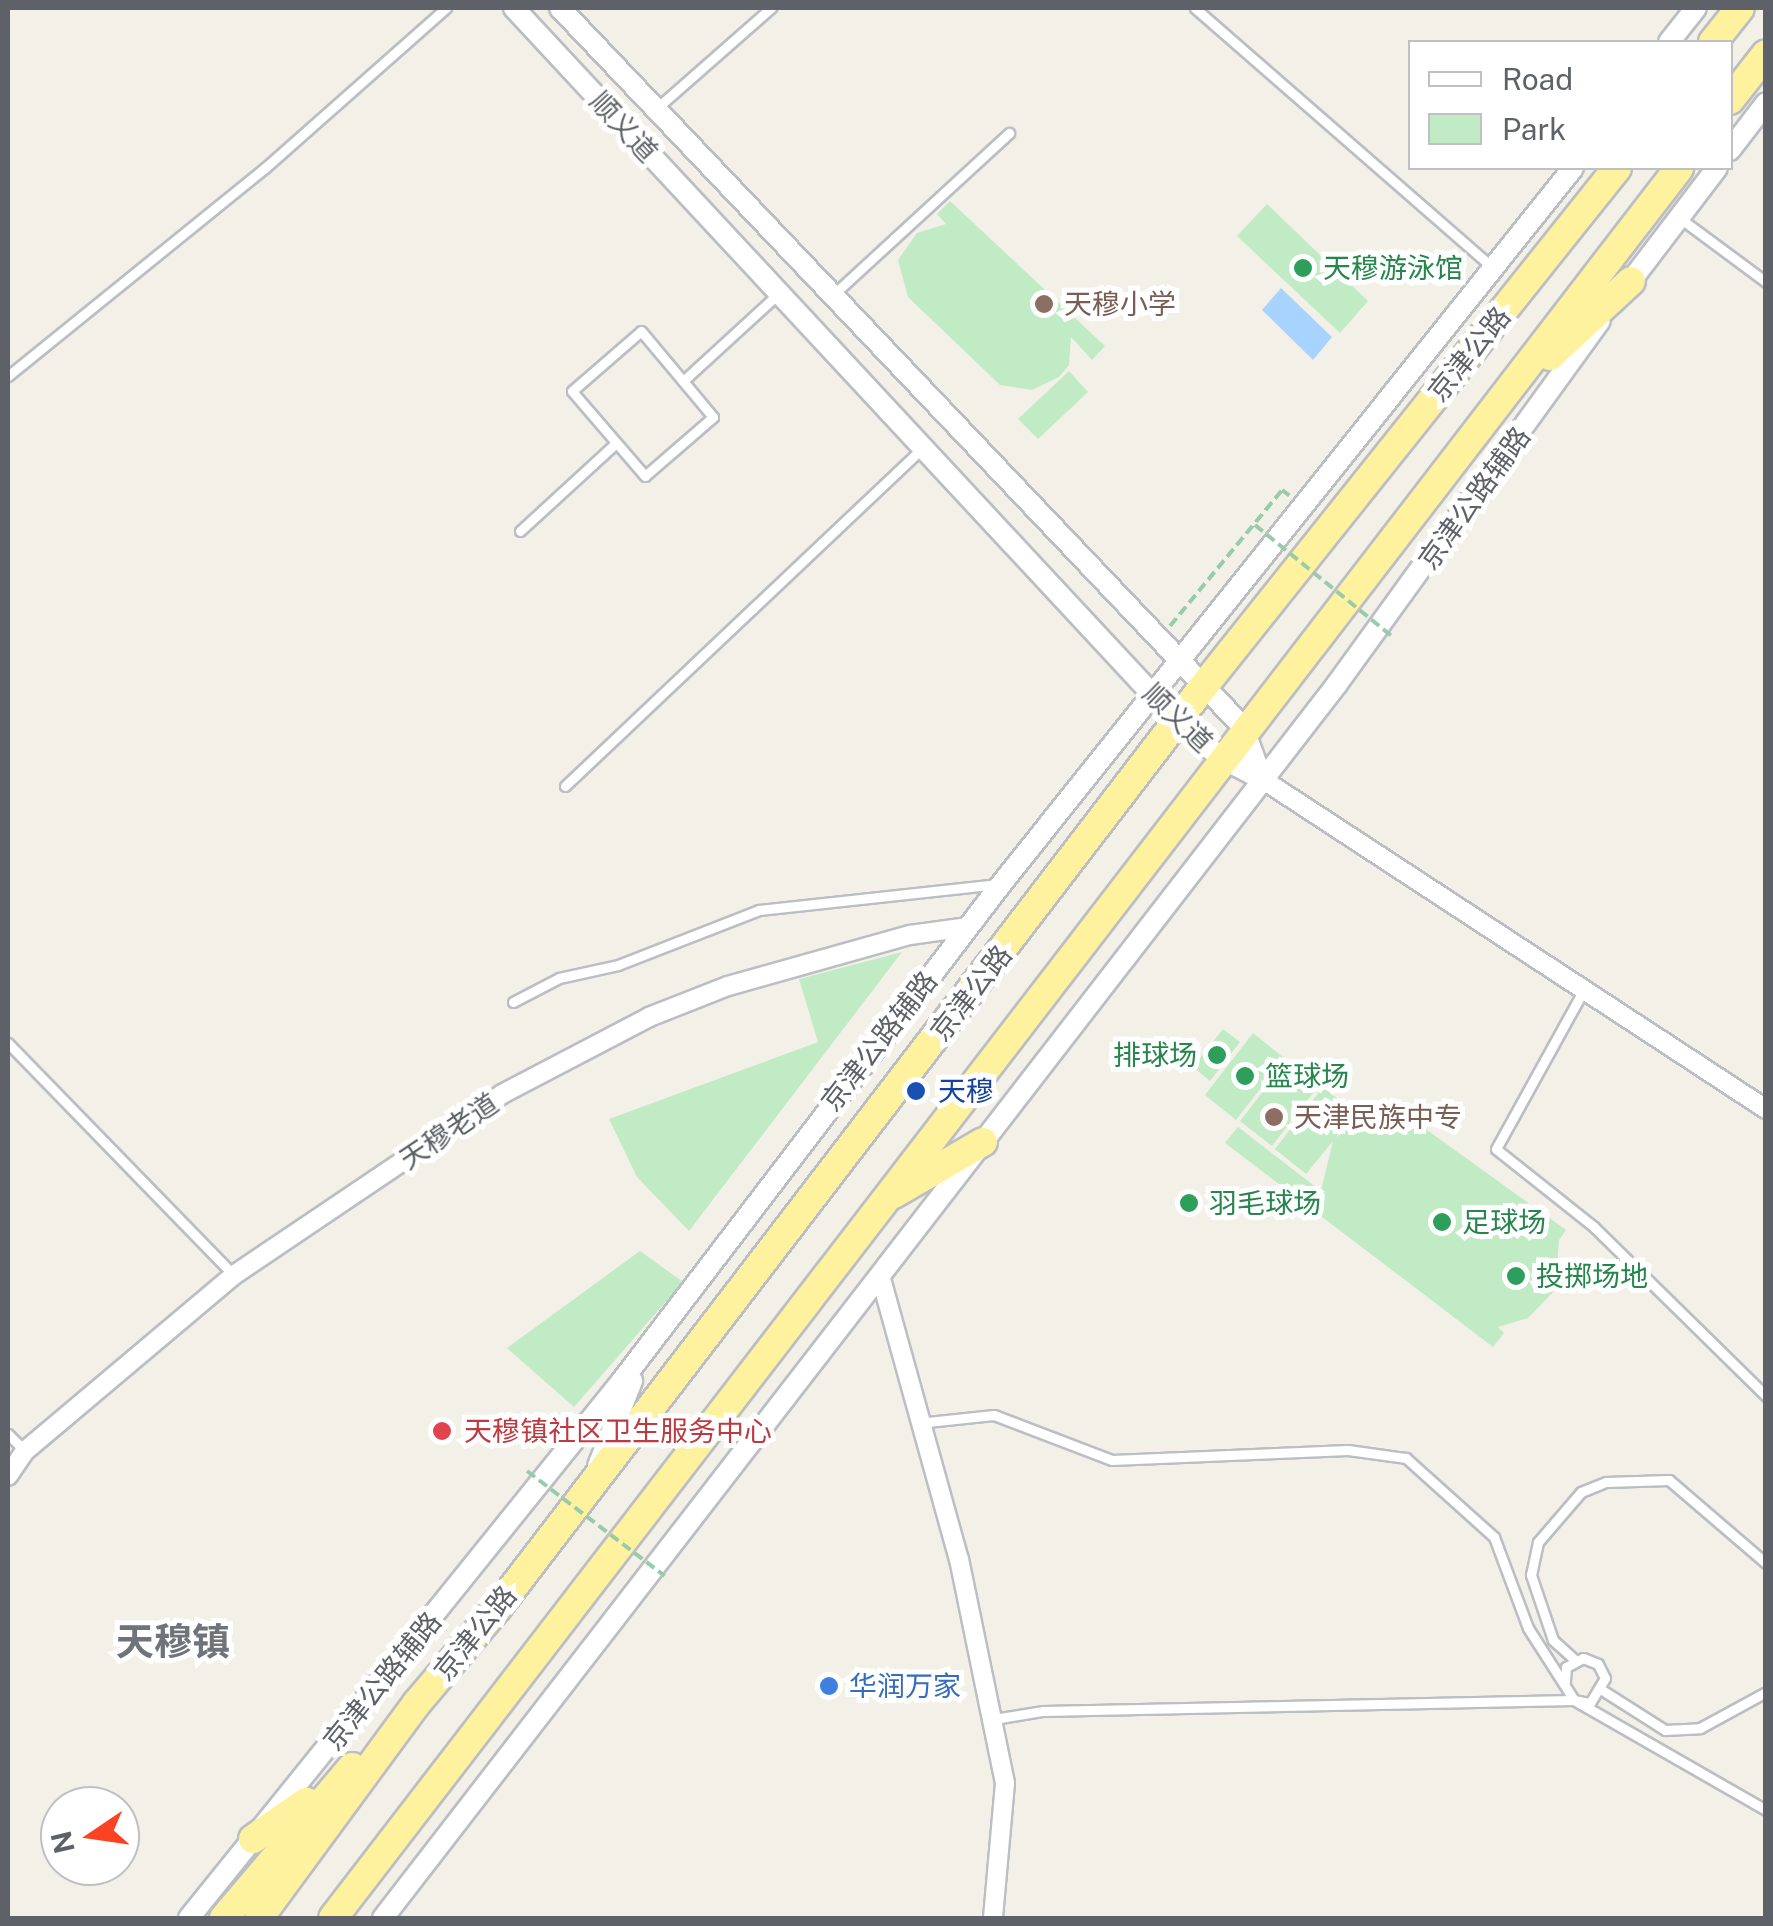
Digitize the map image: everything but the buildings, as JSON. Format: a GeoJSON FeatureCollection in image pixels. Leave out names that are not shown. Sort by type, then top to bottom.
{"type":"FeatureCollection","features":[{"type":"Feature","properties":{"kind":"highway"},"geometry":{"type":"LineString","coordinates":[[1715,40],[1740,8]]}},
{"type":"Feature","properties":{"kind":"highway"},"geometry":{"type":"LineString","coordinates":[[1733,96],[1766,54]]}},
{"type":"Feature","properties":{"kind":"highway","name":"京津公路"},"geometry":{"type":"LineString","coordinates":[[259,1918],[417,1703],[591,1484],[1202,686],[1615,170]]}},
{"type":"Feature","properties":{"kind":"highway","name":"京津公路"},"geometry":{"type":"LineString","coordinates":[[332,1918],[1219,758],[1677,170]]}},
{"type":"Feature","properties":{"kind":"highway"},"geometry":{"type":"LineString","coordinates":[[1490,411],[1631,281]]}},
{"type":"Feature","properties":{"kind":"highway"},"geometry":{"type":"LineString","coordinates":[[880,1202],[983,1142]]}},
{"type":"Feature","properties":{"kind":"highway"},"geometry":{"type":"LineString","coordinates":[[224,1918],[340,1779],[417,1703]]}},
{"type":"Feature","properties":{"kind":"highway"},"geometry":{"type":"LineString","coordinates":[[252,1840],[340,1779]]}},
{"type":"Feature","properties":{"kind":"street","name":"顺义道"},"geometry":{"type":"LineString","coordinates":[[514,8],[1152,694],[1219,758],[1262,778]]}},
{"type":"Feature","properties":{"kind":"street","name":"顺义道"},"geometry":{"type":"LineString","coordinates":[[560,8],[1243,727],[1262,778]]}},
{"type":"Feature","properties":{"kind":"street"},"geometry":{"type":"LineString","coordinates":[[1671,40],[1696,8]]}},
{"type":"Feature","properties":{"kind":"street"},"geometry":{"type":"LineString","coordinates":[[1733,146],[1766,103]]}},
{"type":"Feature","properties":{"kind":"street","name":"京津公路辅路"},"geometry":{"type":"LineString","coordinates":[[189,1918],[663,1322],[1002,883],[1571,170]]}},
{"type":"Feature","properties":{"kind":"street"},"geometry":{"type":"LineString","coordinates":[[1593,198],[1604,170]]}},
{"type":"Feature","properties":{"kind":"street","name":"京津公路辅路"},"geometry":{"type":"LineString","coordinates":[[383,1918],[1262,778],[1715,170]]}},
{"type":"Feature","properties":{"kind":"street"},"geometry":{"type":"LineString","coordinates":[[813,330],[835,301]]}},
{"type":"Feature","properties":{"kind":"street"},"geometry":{"type":"LineString","coordinates":[[1262,778],[1582,993],[1766,1109]]}},
{"type":"Feature","properties":{"kind":"street","name":"天穆老道"},"geometry":{"type":"LineString","coordinates":[[8,1476],[24,1452],[234,1276],[502,1094],[649,1017],[825,958],[968,927]]}},
{"type":"Feature","properties":{"kind":"street"},"geometry":{"type":"LineString","coordinates":[[880,1274],[916,1423],[959,1558],[994,1719],[1005,1783],[993,1918]]}},
{"type":"Feature","properties":{"kind":"street"},"geometry":{"type":"LineString","coordinates":[[591,1484],[617,1413],[663,1322]]}},
{"type":"Feature","properties":{"kind":"lane"},"geometry":{"type":"LineString","coordinates":[[8,376],[265,168],[446,8]]}},
{"type":"Feature","properties":{"kind":"lane"},"geometry":{"type":"LineString","coordinates":[[654,110],[771,8]]}},
{"type":"Feature","properties":{"kind":"lane"},"geometry":{"type":"LineString","coordinates":[[1195,8],[1494,269]]}},
{"type":"Feature","properties":{"kind":"lane"},"geometry":{"type":"LineString","coordinates":[[835,301],[1009,133]]}},
{"type":"Feature","properties":{"kind":"lane"},"geometry":{"type":"LineString","coordinates":[[1679,218],[1766,282]]}},
{"type":"Feature","properties":{"kind":"lane"},"geometry":{"type":"LineString","coordinates":[[683,381],[778,294]]}},
{"type":"Feature","properties":{"kind":"lane"},"geometry":{"type":"LineString","coordinates":[[640,331],[683,381],[714,417],[644,476],[572,390],[640,331]]}},
{"type":"Feature","properties":{"kind":"lane"},"geometry":{"type":"LineString","coordinates":[[520,531],[616,442]]}},
{"type":"Feature","properties":{"kind":"lane"},"geometry":{"type":"LineString","coordinates":[[566,786],[923,448]]}},
{"type":"Feature","properties":{"kind":"lane"},"geometry":{"type":"LineString","coordinates":[[513,1002],[560,978],[618,965],[759,910],[1002,883]]}},
{"type":"Feature","properties":{"kind":"lane"},"geometry":{"type":"LineString","coordinates":[[1582,993],[1496,1149],[1594,1227],[1766,1396]]}},
{"type":"Feature","properties":{"kind":"lane"},"geometry":{"type":"LineString","coordinates":[[8,1043],[234,1276]]}},
{"type":"Feature","properties":{"kind":"lane"},"geometry":{"type":"LineString","coordinates":[[916,1423],[994,1416],[1112,1460],[1348,1450],[1406,1458],[1494,1538],[1528,1628],[1574,1700],[1766,1810]]}},
{"type":"Feature","properties":{"kind":"lane"},"geometry":{"type":"LineString","coordinates":[[8,1434],[24,1452]]}},
{"type":"Feature","properties":{"kind":"lane"},"geometry":{"type":"LineString","coordinates":[[1766,1563],[1669,1480],[1606,1482],[1581,1492],[1538,1542],[1531,1575],[1554,1640],[1575,1660],[1598,1664],[1602,1690],[1665,1730],[1700,1728],[1766,1692]]}},
{"type":"Feature","properties":{"kind":"lane"},"geometry":{"type":"LineString","coordinates":[[1565,1682],[1575,1660]]}},
{"type":"Feature","properties":{"kind":"lane"},"geometry":{"type":"LineString","coordinates":[[994,1719],[1043,1711],[1574,1700],[1590,1703],[1602,1690]]}},
{"type":"Feature","properties":{"kind":"path"},"geometry":{"type":"LineString","coordinates":[[1158,641],[1282,490]]}},
{"type":"Feature","properties":{"kind":"path"},"geometry":{"type":"LineString","coordinates":[[1255,525],[1393,637]]}},
{"type":"Feature","properties":{"kind":"path"},"geometry":{"type":"LineString","coordinates":[[527,1471],[665,1576]]}},
{"type":"Feature","properties":{"kind":"green space"},"geometry":{"type":"Polygon","coordinates":[[[950,201],[1105,346],[1092,360],[1071,337],[1069,365],[1059,377],[1032,390],[1000,385],[908,297],[898,260],[917,233],[946,224],[937,214],[950,201]]]}},
{"type":"Feature","properties":{"kind":"green space","name":"天穆游泳馆"},"geometry":{"type":"Polygon","coordinates":[[[1267,204],[1368,301],[1340,333],[1237,236],[1267,204]]]}},
{"type":"Feature","properties":{"kind":"green space"},"geometry":{"type":"Polygon","coordinates":[[[1069,371],[1088,392],[1038,439],[1018,419],[1069,371]]]}},
{"type":"Feature","properties":{"kind":"green space"},"geometry":{"type":"Polygon","coordinates":[[[902,952],[689,1231],[637,1177],[609,1119],[818,1042],[799,979],[902,952]]]}},
{"type":"Feature","properties":{"kind":"green space","name":"排球场"},"geometry":{"type":"Polygon","coordinates":[[[1223,1029],[1240,1042],[1210,1081],[1193,1067],[1223,1029]]]}},
{"type":"Feature","properties":{"kind":"green space","name":"篮球场"},"geometry":{"type":"Polygon","coordinates":[[[1253,1033],[1284,1058],[1236,1120],[1205,1095],[1253,1033]]]}},
{"type":"Feature","properties":{"kind":"green space","name":"篮球场"},"geometry":{"type":"Polygon","coordinates":[[[1288,1059],[1320,1084],[1272,1146],[1240,1121],[1288,1059]]]}},
{"type":"Feature","properties":{"kind":"green space"},"geometry":{"type":"Polygon","coordinates":[[[1323,1087],[1354,1112],[1336,1137],[1373,1116],[1409,1117],[1566,1230],[1559,1240],[1555,1290],[1528,1318],[1498,1327],[1504,1333],[1493,1347],[1225,1143],[1238,1127],[1321,1191],[1333,1141],[1306,1174],[1275,1149],[1323,1087]]]}},
{"type":"Feature","properties":{"kind":"green space"},"geometry":{"type":"Polygon","coordinates":[[[640,1251],[683,1282],[574,1407],[507,1348],[640,1251]]]}},
{"type":"Feature","properties":{"kind":"water"},"geometry":{"type":"Polygon","coordinates":[[[1281,288],[1332,337],[1313,360],[1262,310],[1281,288]]]}},
{"type":"Feature","properties":{"kind":"place","name":"天穆游泳馆"},"geometry":{"type":"Point","coordinates":[1303,268]}},
{"type":"Feature","properties":{"kind":"place","name":"天穆小学"},"geometry":{"type":"Point","coordinates":[1044,304]}},
{"type":"Feature","properties":{"kind":"place","name":"排球场"},"geometry":{"type":"Point","coordinates":[1217,1055]}},
{"type":"Feature","properties":{"kind":"place","name":"篮球场"},"geometry":{"type":"Point","coordinates":[1245,1076]}},
{"type":"Feature","properties":{"kind":"place","name":"天穆"},"geometry":{"type":"Point","coordinates":[916,1091]}},
{"type":"Feature","properties":{"kind":"place","name":"天津民族中专"},"geometry":{"type":"Point","coordinates":[1274,1117]}},
{"type":"Feature","properties":{"kind":"place","name":"羽毛球场"},"geometry":{"type":"Point","coordinates":[1189,1203]}},
{"type":"Feature","properties":{"kind":"place","name":"足球场"},"geometry":{"type":"Point","coordinates":[1442,1222]}},
{"type":"Feature","properties":{"kind":"place","name":"投掷场地"},"geometry":{"type":"Point","coordinates":[1516,1276]}},
{"type":"Feature","properties":{"kind":"place","name":"天穆镇社区卫生服务中心"},"geometry":{"type":"Point","coordinates":[442,1431]}},
{"type":"Feature","properties":{"kind":"place","name":"华润万家"},"geometry":{"type":"Point","coordinates":[829,1686]}},
{"type":"Feature","properties":{"kind":"district","name":"天穆镇"},"geometry":{"type":"Point","coordinates":[173,1642]}}]}
